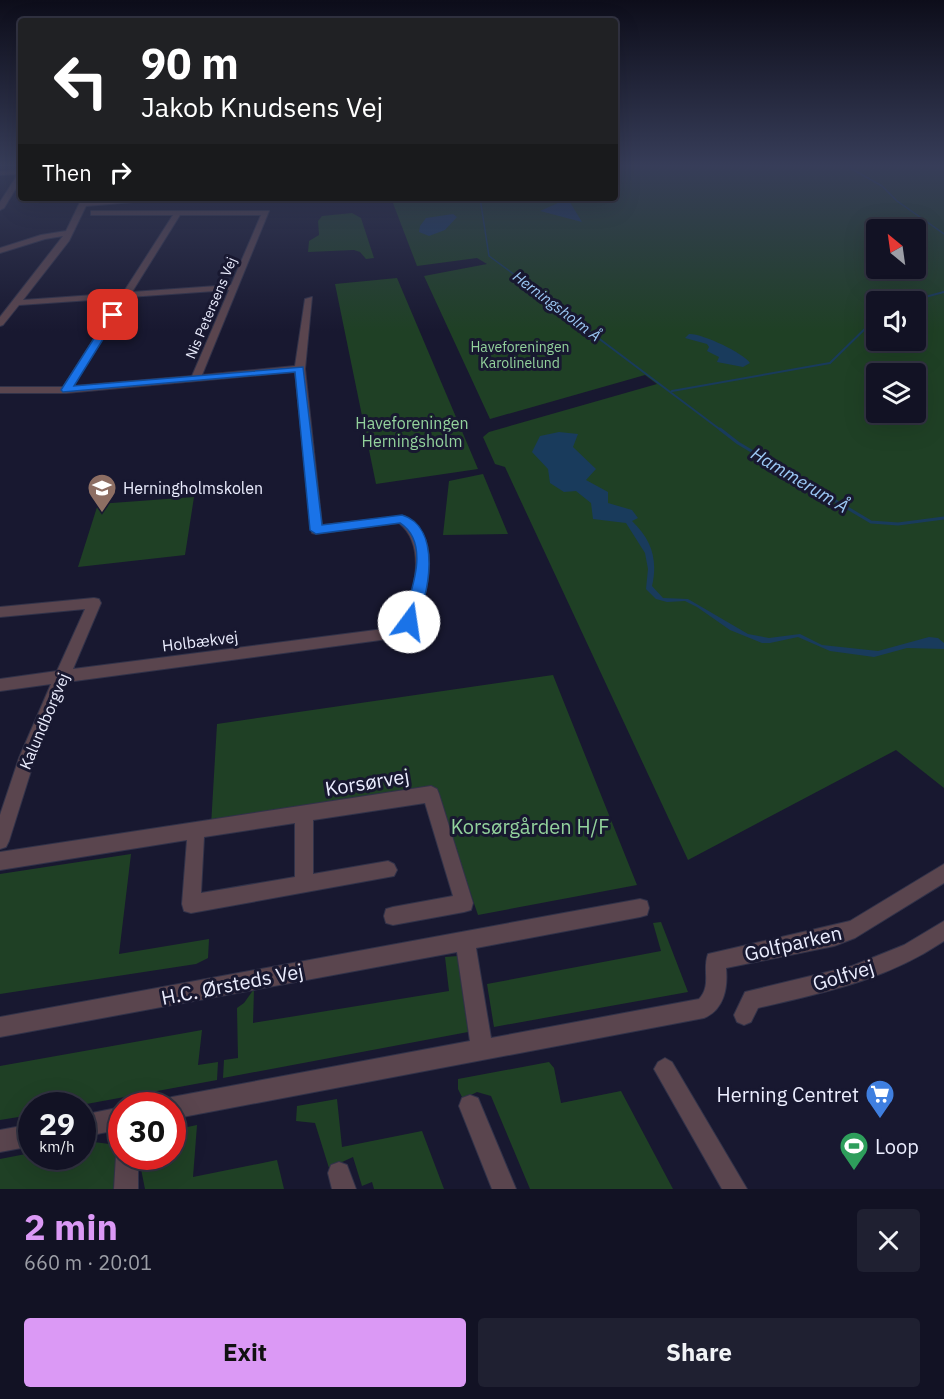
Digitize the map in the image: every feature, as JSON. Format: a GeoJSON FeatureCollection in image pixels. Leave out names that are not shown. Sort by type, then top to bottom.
{"type":"FeatureCollection","features":[{"type":"Feature","properties":{"kind":"street"},"geometry":{"type":"LineString","coordinates":[[0,322],[70,233],[76,219]]}},
{"type":"Feature","properties":{"kind":"street"},"geometry":{"type":"LineString","coordinates":[[66,390],[174,219]]}},
{"type":"Feature","properties":{"kind":"street","name":"Nis Petersens Vej"},"geometry":{"type":"LineString","coordinates":[[195,380],[263,219]]}},
{"type":"Feature","properties":{"kind":"street"},"geometry":{"type":"LineString","coordinates":[[0,251],[44,237],[70,233]]}},
{"type":"Feature","properties":{"kind":"street"},"geometry":{"type":"LineString","coordinates":[[16,303],[234,287]]}},
{"type":"Feature","properties":{"kind":"street"},"geometry":{"type":"LineString","coordinates":[[0,390],[66,390],[300,369],[309,299]]}},
{"type":"Feature","properties":{"kind":"street","name":"Holbækvej"},"geometry":{"type":"LineString","coordinates":[[0,685],[404,632],[409,622],[424,564],[421,543],[408,523],[402,519],[316,530],[300,369]]}},
{"type":"Feature","properties":{"kind":"street","name":"Kalundborgvej"},"geometry":{"type":"LineString","coordinates":[[0,612],[94,603],[27,758],[0,841]]}},
{"type":"Feature","properties":{"kind":"street","name":"Korsørvej"},"geometry":{"type":"LineString","coordinates":[[0,861],[431,795],[464,903],[393,916]]}},
{"type":"Feature","properties":{"kind":"street"},"geometry":{"type":"LineString","coordinates":[[304,814],[304,884]]}},
{"type":"Feature","properties":{"kind":"street"},"geometry":{"type":"LineString","coordinates":[[196,831],[191,904],[388,870]]}},
{"type":"Feature","properties":{"kind":"street","name":"Golfparken"},"geometry":{"type":"LineString","coordinates":[[482,1049],[704,1008],[714,999],[718,989],[715,961],[834,936],[855,929],[944,873]]}},
{"type":"Feature","properties":{"kind":"street","name":"H.C. Ørsteds Vej"},"geometry":{"type":"LineString","coordinates":[[0,1027],[640,908]]}},
{"type":"Feature","properties":{"kind":"street","name":"Golfvej"},"geometry":{"type":"LineString","coordinates":[[744,1015],[752,999],[852,976],[911,952],[944,930]]}},
{"type":"Feature","properties":{"kind":"street"},"geometry":{"type":"LineString","coordinates":[[186,1105],[482,1049],[465,941]]}},
{"type":"Feature","properties":{"kind":"street"},"geometry":{"type":"LineString","coordinates":[[665,1069],[735,1189]]}},
{"type":"Feature","properties":{"kind":"street"},"geometry":{"type":"LineString","coordinates":[[470,1106],[504,1189]]}},
{"type":"Feature","properties":{"kind":"street"},"geometry":{"type":"LineString","coordinates":[[0,1141],[18,1138]]}},
{"type":"Feature","properties":{"kind":"street"},"geometry":{"type":"LineString","coordinates":[[126,1189],[127,1170]]}},
{"type":"Feature","properties":{"kind":"green space"},"geometry":{"type":"Polygon","coordinates":[[[361,219],[374,258],[366,259],[360,252],[354,250],[308,252],[309,241],[319,235],[318,221],[361,219]]]}},
{"type":"Feature","properties":{"kind":"green space","name":"Haveforeningen Karolinelund"},"geometry":{"type":"Polygon","coordinates":[[[399,219],[866,219],[866,279],[926,279],[926,219],[944,219],[944,788],[896,750],[688,860],[505,467],[495,464],[483,437],[489,432],[657,384],[645,375],[490,419],[424,276],[487,264],[477,258],[417,266],[399,219]]]}},
{"type":"Feature","properties":{"kind":"green space","name":"Haveforeningen Herningsholm"},"geometry":{"type":"Polygon","coordinates":[[[397,278],[478,469],[376,484],[335,284],[397,278]]]}},
{"type":"Feature","properties":{"kind":"green space"},"geometry":{"type":"Polygon","coordinates":[[[483,474],[508,534],[443,535],[449,481],[483,474]]]}},
{"type":"Feature","properties":{"kind":"green space"},"geometry":{"type":"Polygon","coordinates":[[[194,497],[185,555],[78,567],[98,504],[194,497]]]}},
{"type":"Feature","properties":{"kind":"green space","name":"Korsørgården H/F"},"geometry":{"type":"Polygon","coordinates":[[[553,675],[637,885],[478,915],[435,789],[211,826],[217,724],[553,675]]]}},
{"type":"Feature","properties":{"kind":"green space"},"geometry":{"type":"Polygon","coordinates":[[[131,854],[119,954],[209,939],[208,958],[196,964],[0,994],[0,874],[131,854]]]}},
{"type":"Feature","properties":{"kind":"green space"},"geometry":{"type":"Polygon","coordinates":[[[661,922],[688,992],[494,1027],[487,984],[661,951],[653,923],[661,922]]]}},
{"type":"Feature","properties":{"kind":"green space"},"geometry":{"type":"Polygon","coordinates":[[[458,956],[468,1032],[223,1078],[224,1060],[238,1058],[237,1008],[244,1003],[254,989],[253,1023],[449,991],[445,957],[458,956]]]}},
{"type":"Feature","properties":{"kind":"green space"},"geometry":{"type":"Polygon","coordinates":[[[202,1030],[198,1065],[218,1062],[217,1080],[152,1092],[108,1092],[108,1100],[96,1102],[96,1092],[18,1092],[18,1117],[0,1120],[0,1066],[202,1030]]]}},
{"type":"Feature","properties":{"kind":"green space"},"geometry":{"type":"Polygon","coordinates":[[[549,1062],[554,1068],[561,1103],[621,1091],[673,1189],[530,1189],[491,1096],[477,1092],[463,1099],[458,1089],[458,1079],[549,1062]]]}},
{"type":"Feature","properties":{"kind":"green space"},"geometry":{"type":"Polygon","coordinates":[[[337,1099],[342,1147],[422,1131],[444,1189],[374,1189],[372,1182],[362,1186],[353,1157],[329,1168],[315,1123],[296,1121],[297,1106],[337,1099]]]}},
{"type":"Feature","properties":{"kind":"green space"},"geometry":{"type":"Polygon","coordinates":[[[197,1125],[193,1177],[277,1160],[284,1189],[145,1189],[141,1170],[186,1170],[186,1127],[197,1125]]]}},
{"type":"Feature","properties":{"kind":"green space"},"geometry":{"type":"Polygon","coordinates":[[[96,1142],[108,1144],[108,1170],[115,1170],[114,1189],[0,1189],[0,1159],[18,1156],[18,1170],[96,1170],[96,1142]]]}},
{"type":"Feature","properties":{"kind":"water"},"geometry":{"type":"Polygon","coordinates":[[[425,219],[455,219],[445,230],[429,236],[419,232],[425,219]]]}},
{"type":"Feature","properties":{"kind":"water"},"geometry":{"type":"Polygon","coordinates":[[[689,334],[722,344],[740,354],[750,363],[743,367],[717,362],[719,357],[707,351],[709,347],[707,344],[685,338],[689,334]]]}},
{"type":"Feature","properties":{"kind":"water"},"geometry":{"type":"Polygon","coordinates":[[[559,432],[578,434],[573,447],[596,469],[586,480],[608,492],[608,503],[632,510],[638,518],[632,521],[649,543],[654,559],[652,586],[663,598],[688,599],[748,634],[769,638],[800,634],[822,645],[878,651],[929,637],[938,638],[944,643],[944,649],[907,648],[874,657],[830,651],[798,637],[762,643],[730,630],[685,601],[667,602],[656,599],[646,589],[648,569],[645,553],[626,523],[593,519],[591,503],[576,491],[564,492],[550,483],[548,469],[532,452],[540,436],[559,432]]]}},
{"type":"Feature","properties":{"kind":"waterway","name":"Herningsholm Å"},"geometry":{"type":"LineString","coordinates":[[483,219],[489,256],[523,281]]}},
{"type":"Feature","properties":{"kind":"waterway"},"geometry":{"type":"LineString","coordinates":[[923,219],[944,234]]}},
{"type":"Feature","properties":{"kind":"waterway","name":"Herningsholm Å"},"geometry":{"type":"LineString","coordinates":[[521,280],[722,431]]}},
{"type":"Feature","properties":{"kind":"waterway"},"geometry":{"type":"LineString","coordinates":[[926,297],[944,292]]}},
{"type":"Feature","properties":{"kind":"waterway"},"geometry":{"type":"LineString","coordinates":[[672,391],[830,363],[866,328]]}},
{"type":"Feature","properties":{"kind":"waterway","name":"Hammerum Å"},"geometry":{"type":"LineString","coordinates":[[720,429],[738,443],[871,522],[898,524],[944,518]]}},
{"type":"Feature","properties":{"kind":"place","name":"Herningholmskolen"},"geometry":{"type":"Point","coordinates":[102,514]}},
{"type":"Feature","properties":{"kind":"place","name":"Herning Centret"},"geometry":{"type":"Point","coordinates":[880,1120]}},
{"type":"Feature","properties":{"kind":"place","name":"Loop"},"geometry":{"type":"Point","coordinates":[854,1172]}},
{"type":"Feature","properties":{"kind":"route"},"geometry":{"type":"LineString","coordinates":[[113,315],[66,390],[300,369],[316,530],[402,519],[408,523],[424,551],[424,564],[409,622]]}}]}
